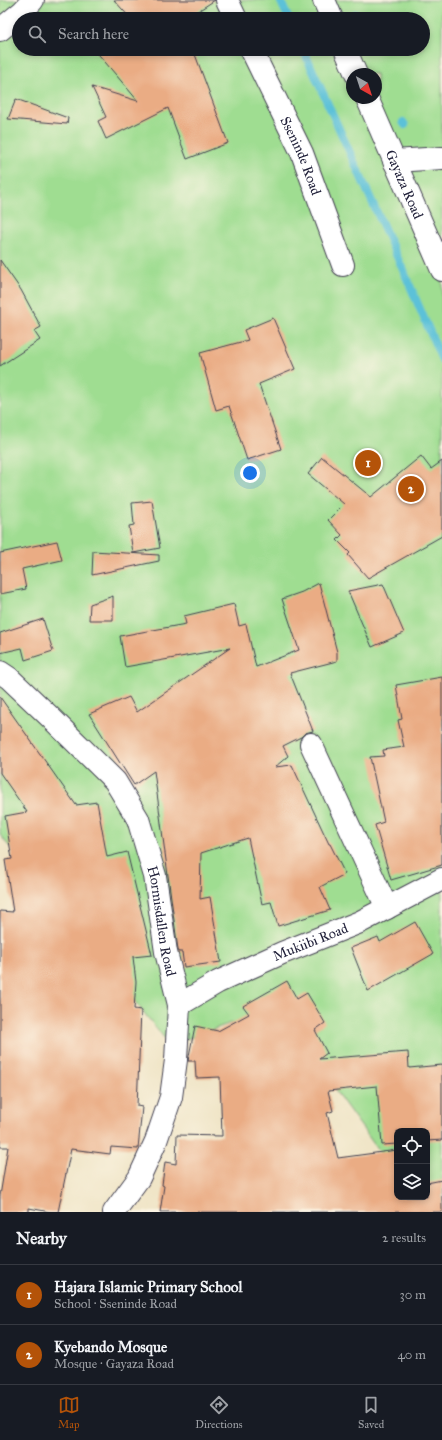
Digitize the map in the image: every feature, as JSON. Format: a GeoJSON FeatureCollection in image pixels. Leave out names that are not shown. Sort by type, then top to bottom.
{"type":"FeatureCollection","features":[{"type":"Feature","properties":{"kind":"street"},"geometry":{"type":"LineString","coordinates":[[22,12],[33,0]]}},
{"type":"Feature","properties":{"kind":"street"},"geometry":{"type":"LineString","coordinates":[[227,0],[233,12]]}},
{"type":"Feature","properties":{"kind":"street"},"geometry":{"type":"LineString","coordinates":[[324,0],[329,12]]}},
{"type":"Feature","properties":{"kind":"street"},"geometry":{"type":"LineString","coordinates":[[0,30],[12,20]]}},
{"type":"Feature","properties":{"kind":"street","name":"Sseninde Road"},"geometry":{"type":"LineString","coordinates":[[254,56],[302,153],[343,265]]}},
{"type":"Feature","properties":{"kind":"street"},"geometry":{"type":"LineString","coordinates":[[348,56],[353,68]]}},
{"type":"Feature","properties":{"kind":"street","name":"Gayaza Road"},"geometry":{"type":"LineString","coordinates":[[369,104],[442,270]]}},
{"type":"Feature","properties":{"kind":"street"},"geometry":{"type":"LineString","coordinates":[[394,162],[442,158]]}},
{"type":"Feature","properties":{"kind":"street","name":"Hormisdallen Road"},"geometry":{"type":"LineString","coordinates":[[0,672],[9,678],[115,781],[138,820],[155,876],[166,952],[179,1005],[176,1060],[171,1097],[156,1140],[139,1178],[114,1212]]}},
{"type":"Feature","properties":{"kind":"street"},"geometry":{"type":"LineString","coordinates":[[311,744],[387,908]]}},
{"type":"Feature","properties":{"kind":"street","name":"Mukiibi Road"},"geometry":{"type":"LineString","coordinates":[[179,1005],[218,982],[268,959],[360,922],[442,879]]}},
{"type":"Feature","properties":{"kind":"green space"},"geometry":{"type":"Polygon","coordinates":[[[0,0],[442,0],[442,1212],[430,1200],[430,1128],[394,1128],[394,1172],[313,1060],[231,1023],[170,1045],[0,835],[0,0]]]}},
{"type":"Feature","properties":{"kind":"building"},"geometry":{"type":"Polygon","coordinates":[[[114,0],[215,0],[197,12],[125,12],[114,0]]]}},
{"type":"Feature","properties":{"kind":"building"},"geometry":{"type":"Polygon","coordinates":[[[100,56],[196,56],[228,143],[187,159],[168,108],[106,139],[98,121],[106,117],[92,87],[138,101],[100,56]]]}},
{"type":"Feature","properties":{"kind":"building"},"geometry":{"type":"Polygon","coordinates":[[[16,99],[68,118],[67,124],[8,119],[16,99]]]}},
{"type":"Feature","properties":{"kind":"building"},"geometry":{"type":"Polygon","coordinates":[[[0,260],[21,290],[41,327],[34,331],[40,340],[0,366],[0,260]]]}},
{"type":"Feature","properties":{"kind":"building"},"geometry":{"type":"Polygon","coordinates":[[[273,318],[295,369],[259,384],[281,449],[247,460],[229,406],[216,410],[200,353],[248,340],[244,330],[273,318]]]}},
{"type":"Feature","properties":{"kind":"building"},"geometry":{"type":"Polygon","coordinates":[[[421,456],[431,469],[442,461],[442,536],[368,578],[348,555],[350,553],[337,540],[342,535],[328,520],[344,504],[308,474],[322,457],[371,497],[421,456]]]}},
{"type":"Feature","properties":{"kind":"building"},"geometry":{"type":"Polygon","coordinates":[[[152,501],[160,548],[133,553],[129,526],[134,525],[132,503],[152,501]]]}},
{"type":"Feature","properties":{"kind":"building"},"geometry":{"type":"Polygon","coordinates":[[[57,541],[62,560],[22,569],[26,589],[0,594],[0,553],[57,541]]]}},
{"type":"Feature","properties":{"kind":"building"},"geometry":{"type":"Polygon","coordinates":[[[93,551],[159,555],[159,561],[92,575],[93,551]]]}},
{"type":"Feature","properties":{"kind":"building"},"geometry":{"type":"Polygon","coordinates":[[[319,583],[337,652],[337,661],[290,673],[313,731],[305,733],[301,737],[283,746],[288,756],[275,767],[292,765],[329,844],[345,874],[320,887],[330,910],[278,926],[271,902],[262,904],[248,838],[201,853],[200,899],[210,897],[221,962],[184,967],[182,952],[179,952],[178,950],[154,771],[134,785],[89,714],[129,697],[137,712],[230,648],[125,667],[120,636],[186,624],[184,616],[234,604],[239,626],[246,624],[256,667],[299,650],[282,599],[302,592],[319,583]]]}},
{"type":"Feature","properties":{"kind":"building"},"geometry":{"type":"Polygon","coordinates":[[[383,584],[404,633],[372,647],[348,591],[383,584]]]}},
{"type":"Feature","properties":{"kind":"building"},"geometry":{"type":"Polygon","coordinates":[[[113,596],[113,620],[89,620],[90,604],[113,596]]]}},
{"type":"Feature","properties":{"kind":"building"},"geometry":{"type":"Polygon","coordinates":[[[43,619],[53,651],[25,660],[22,648],[0,653],[0,633],[43,619]]]}},
{"type":"Feature","properties":{"kind":"building"},"geometry":{"type":"Polygon","coordinates":[[[442,677],[442,865],[391,880],[375,825],[384,822],[370,757],[384,756],[383,750],[404,747],[398,720],[402,719],[396,685],[442,677]]]}},
{"type":"Feature","properties":{"kind":"building"},"geometry":{"type":"Polygon","coordinates":[[[0,697],[76,805],[97,802],[107,857],[127,852],[152,955],[133,957],[136,982],[134,1009],[141,1010],[137,1106],[142,1107],[138,1149],[111,1147],[110,1154],[71,1149],[58,1212],[29,1208],[29,1212],[0,1212],[0,1196],[8,1147],[0,1147],[0,911],[13,912],[5,860],[12,859],[5,816],[27,812],[0,773],[0,697]]]}},
{"type":"Feature","properties":{"kind":"building"},"geometry":{"type":"Polygon","coordinates":[[[415,922],[433,954],[368,991],[351,948],[378,937],[380,942],[415,922]]]}},
{"type":"Feature","properties":{"kind":"building"},"geometry":{"type":"Polygon","coordinates":[[[287,981],[297,999],[307,993],[325,1023],[315,1030],[327,1053],[319,1059],[408,1052],[409,1068],[442,1065],[442,1140],[430,1141],[430,1128],[394,1128],[394,1144],[382,1145],[377,1086],[328,1091],[333,1111],[327,1113],[338,1158],[394,1150],[394,1200],[430,1200],[430,1182],[442,1180],[442,1212],[160,1212],[164,1186],[162,1185],[165,1162],[176,1164],[177,1135],[222,1136],[220,1077],[196,1078],[195,1061],[188,1061],[195,1026],[218,1031],[249,1014],[243,1006],[287,981]]]}},
{"type":"Feature","properties":{"kind":"waterway"},"geometry":{"type":"LineString","coordinates":[[280,0],[286,12]]}},
{"type":"Feature","properties":{"kind":"waterway"},"geometry":{"type":"LineString","coordinates":[[306,56],[442,360]]}},
{"type":"Feature","properties":{"kind":"place","name":"Hajara Islamic Primary School"},"geometry":{"type":"Point","coordinates":[368,463]}},
{"type":"Feature","properties":{"kind":"place","name":"Kyebando Mosque"},"geometry":{"type":"Point","coordinates":[411,489]}}]}
